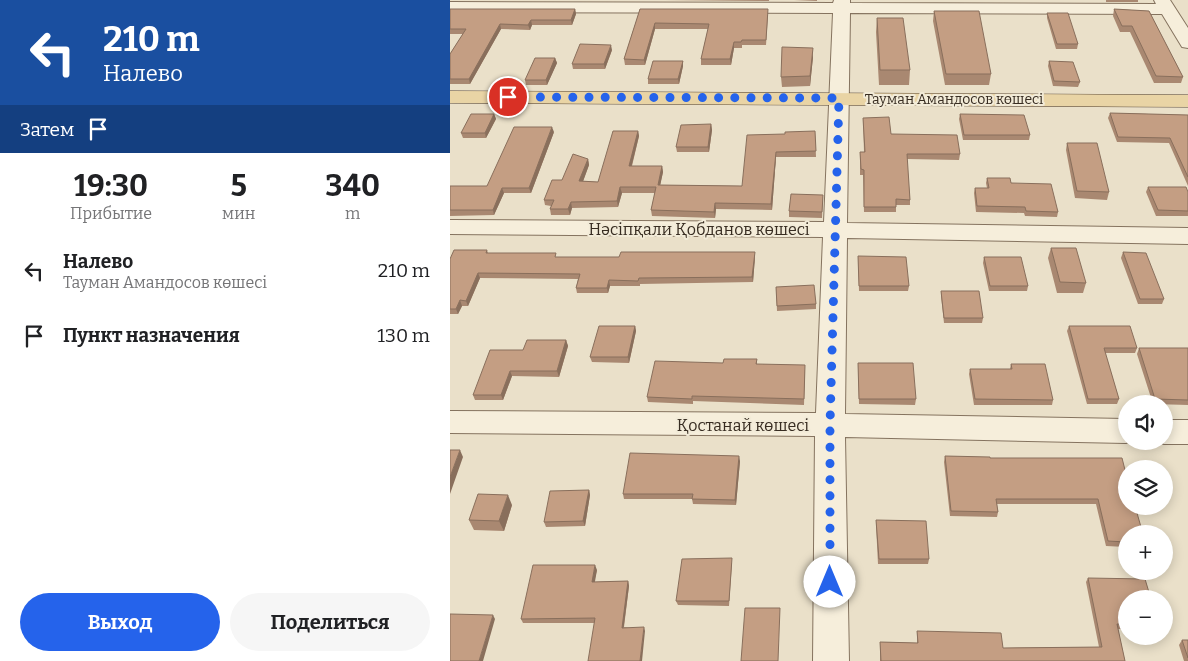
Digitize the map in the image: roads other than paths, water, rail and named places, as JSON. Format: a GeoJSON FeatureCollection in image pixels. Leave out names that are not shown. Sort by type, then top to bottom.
{"type":"FeatureCollection","features":[{"type":"Feature","properties":{"kind":"main road","name":"Тауман Амандосов көшесі"},"geometry":{"type":"LineString","coordinates":[[450,97],[1188,101]]}},
{"type":"Feature","properties":{"kind":"street"},"geometry":{"type":"LineString","coordinates":[[831,661],[830,425],[834,230],[842,4]]}},
{"type":"Feature","properties":{"kind":"street"},"geometry":{"type":"LineString","coordinates":[[450,7],[1165,4],[1188,43]]}},
{"type":"Feature","properties":{"kind":"street","name":"Нәсіпқали Қобданов көшесі"},"geometry":{"type":"LineString","coordinates":[[450,227],[834,230],[1188,236]]}},
{"type":"Feature","properties":{"kind":"street","name":"Қостанай көшесі"},"geometry":{"type":"LineString","coordinates":[[450,422],[830,425],[1118,431]]}},
{"type":"Feature","properties":{"kind":"street"},"geometry":{"type":"LineString","coordinates":[[1173,432],[1188,432]]}}]}
